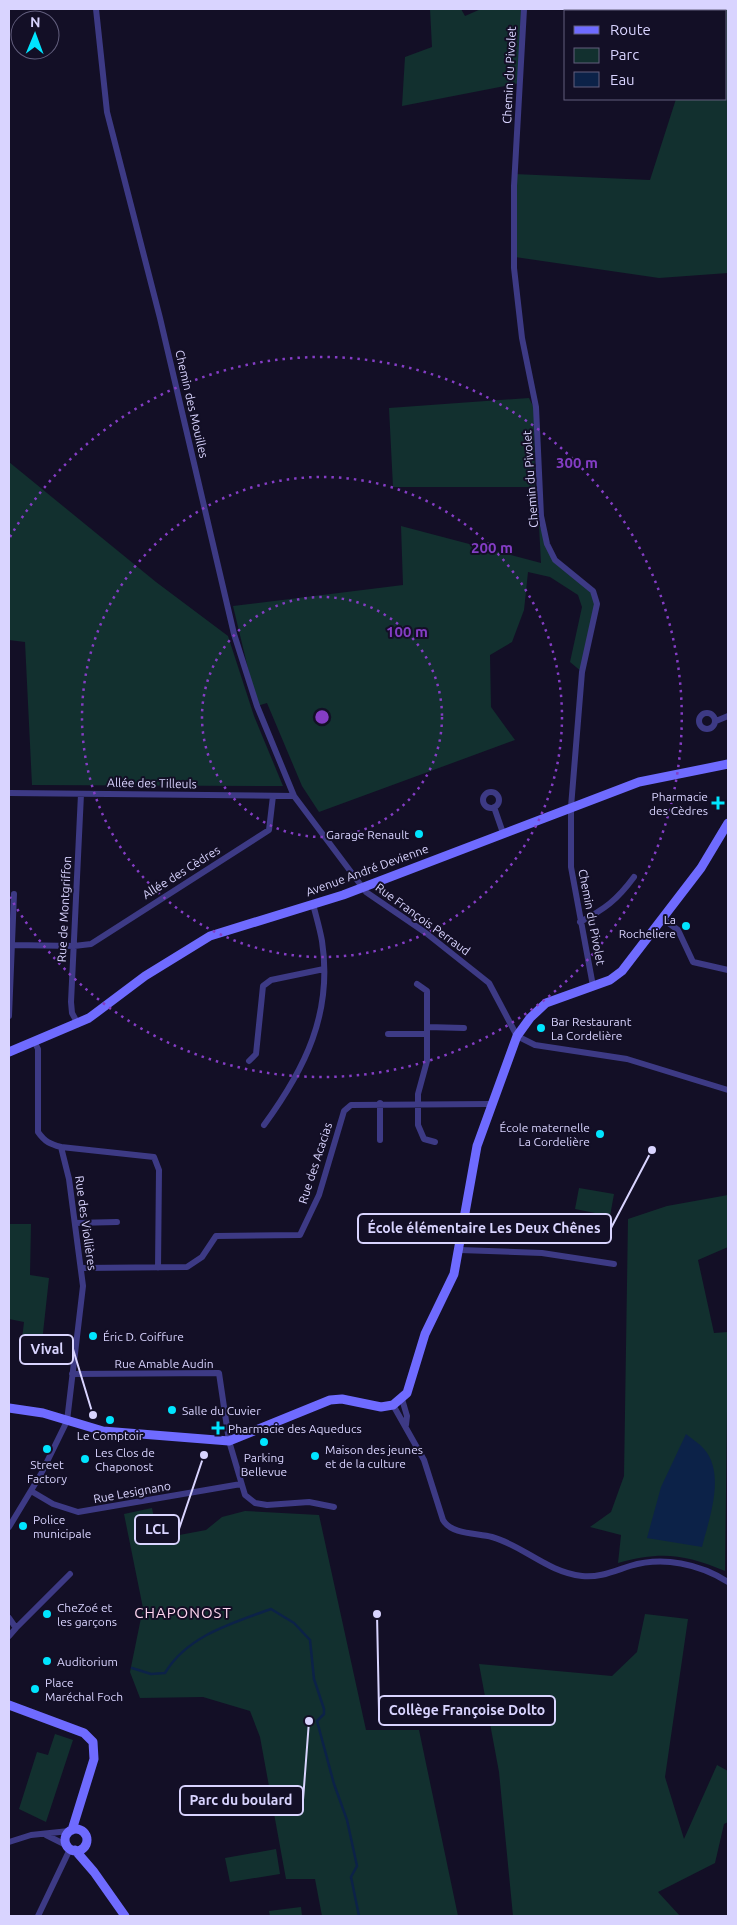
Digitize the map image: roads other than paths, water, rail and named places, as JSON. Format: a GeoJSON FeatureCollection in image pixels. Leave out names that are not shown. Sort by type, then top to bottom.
{"type":"FeatureCollection","features":[{"type":"Feature","properties":{"kind":"main road","name":"Avenue André Devienne"},"geometry":{"type":"LineString","coordinates":[[9,1052],[35,1043],[100,1012],[159,966],[210,936],[313,904],[638,782],[728,765]]}},
{"type":"Feature","properties":{"kind":"main road"},"geometry":{"type":"LineString","coordinates":[[9,1408],[43,1413],[103,1431],[229,1441],[330,1400],[342,1399],[381,1407],[393,1405],[402,1399],[412,1379],[425,1334],[454,1274],[460,1250],[477,1146],[517,1036],[530,1018],[546,1002],[610,980],[622,971],[701,868],[728,823]]}},
{"type":"Feature","properties":{"kind":"main road"},"geometry":{"type":"LineString","coordinates":[[9,1706],[84,1733],[93,1742],[94,1759],[78,1812],[71,1830],[65,1839],[94,1872],[125,1916]]}},
{"type":"Feature","properties":{"kind":"main road"},"geometry":{"type":"LineString","coordinates":[[78,1812],[83,1832],[86,1836],[86,1843],[94,1872]]}},
{"type":"Feature","properties":{"kind":"main road"},"geometry":{"type":"LineString","coordinates":[[71,1830],[83,1832]]}},
{"type":"Feature","properties":{"kind":"main road"},"geometry":{"type":"LineString","coordinates":[[71,1848],[82,1848],[86,1843]]}},
{"type":"Feature","properties":{"kind":"street","name":"Chemin des Mouilles"},"geometry":{"type":"LineString","coordinates":[[96,9],[108,112],[160,318],[234,634],[258,706],[294,796]]}},
{"type":"Feature","properties":{"kind":"street","name":"Chemin du Pivolet"},"geometry":{"type":"LineString","coordinates":[[524,9],[514,186],[514,268],[522,338],[536,400],[541,516],[547,544],[555,560],[593,591],[597,604],[582,672],[571,807],[571,867],[593,986]]}},
{"type":"Feature","properties":{"kind":"street"},"geometry":{"type":"LineString","coordinates":[[716,721],[728,716]]}},
{"type":"Feature","properties":{"kind":"street","name":"Allée des Tilleuls"},"geometry":{"type":"LineString","coordinates":[[9,793],[294,796]]}},
{"type":"Feature","properties":{"kind":"street","name":"Rue de Montgriffon"},"geometry":{"type":"LineString","coordinates":[[78,1024],[71,1007],[81,794]]}},
{"type":"Feature","properties":{"kind":"street","name":"Allée des Cèdres"},"geometry":{"type":"LineString","coordinates":[[74,946],[91,944],[269,830],[273,796]]}},
{"type":"Feature","properties":{"kind":"street","name":"Rue François Perraud"},"geometry":{"type":"LineString","coordinates":[[294,796],[369,895],[426,933],[489,983],[517,1036]]}},
{"type":"Feature","properties":{"kind":"street"},"geometry":{"type":"LineString","coordinates":[[494,807],[503,833]]}},
{"type":"Feature","properties":{"kind":"street"},"geometry":{"type":"LineString","coordinates":[[580,922],[606,909],[620,896],[634,877]]}},
{"type":"Feature","properties":{"kind":"street"},"geometry":{"type":"LineString","coordinates":[[9,1016],[14,945],[14,894]]}},
{"type":"Feature","properties":{"kind":"street"},"geometry":{"type":"LineString","coordinates":[[264,1125],[299,1073],[313,1043],[321,1010],[324,969],[322,941],[313,904]]}},
{"type":"Feature","properties":{"kind":"street"},"geometry":{"type":"LineString","coordinates":[[662,919],[678,930],[692,962],[728,970]]}},
{"type":"Feature","properties":{"kind":"street"},"geometry":{"type":"LineString","coordinates":[[14,945],[74,946]]}},
{"type":"Feature","properties":{"kind":"street"},"geometry":{"type":"LineString","coordinates":[[249,1061],[256,1054],[263,986],[270,980],[324,969]]}},
{"type":"Feature","properties":{"kind":"street"},"geometry":{"type":"LineString","coordinates":[[417,984],[427,991],[427,1061],[418,1094],[418,1125],[424,1139],[435,1142]]}},
{"type":"Feature","properties":{"kind":"street"},"geometry":{"type":"LineString","coordinates":[[388,1034],[464,1028]]}},
{"type":"Feature","properties":{"kind":"street"},"geometry":{"type":"LineString","coordinates":[[517,1036],[535,1045],[627,1059],[728,1090]]}},
{"type":"Feature","properties":{"kind":"street"},"geometry":{"type":"LineString","coordinates":[[35,1043],[38,1049],[38,1132],[43,1140],[61,1147],[154,1157],[159,1170],[158,1268]]}},
{"type":"Feature","properties":{"kind":"street"},"geometry":{"type":"LineString","coordinates":[[380,1103],[380,1140]]}},
{"type":"Feature","properties":{"kind":"street","name":"Rue des Acacias"},"geometry":{"type":"LineString","coordinates":[[82,1268],[187,1267],[193,1265],[202,1257],[212,1241],[222,1235],[300,1235],[319,1195],[344,1111],[355,1104],[491,1104]]}},
{"type":"Feature","properties":{"kind":"street","name":"Rue des Viollières"},"geometry":{"type":"LineString","coordinates":[[61,1147],[75,1223],[83,1286],[67,1421]]}},
{"type":"Feature","properties":{"kind":"street"},"geometry":{"type":"LineString","coordinates":[[75,1223],[117,1222]]}},
{"type":"Feature","properties":{"kind":"street"},"geometry":{"type":"LineString","coordinates":[[460,1250],[542,1253],[614,1264]]}},
{"type":"Feature","properties":{"kind":"street","name":"Rue Amable Audin"},"geometry":{"type":"LineString","coordinates":[[72,1374],[219,1373],[229,1441],[241,1484]]}},
{"type":"Feature","properties":{"kind":"street"},"geometry":{"type":"LineString","coordinates":[[402,1399],[407,1416],[406,1425]]}},
{"type":"Feature","properties":{"kind":"street"},"geometry":{"type":"LineString","coordinates":[[393,1405],[399,1418],[406,1425],[424,1460],[443,1520],[450,1528],[499,1540],[518,1547],[553,1568],[582,1576],[597,1576],[633,1565],[662,1562],[700,1566],[728,1582]]}},
{"type":"Feature","properties":{"kind":"street"},"geometry":{"type":"LineString","coordinates":[[9,1527],[31,1491],[67,1421]]}},
{"type":"Feature","properties":{"kind":"street"},"geometry":{"type":"LineString","coordinates":[[241,1484],[245,1495],[255,1502],[267,1505],[309,1502],[334,1507]]}},
{"type":"Feature","properties":{"kind":"street","name":"Rue Lesignano"},"geometry":{"type":"LineString","coordinates":[[31,1491],[53,1504],[78,1512],[241,1484]]}},
{"type":"Feature","properties":{"kind":"street"},"geometry":{"type":"LineString","coordinates":[[9,1636],[70,1574]]}},
{"type":"Feature","properties":{"kind":"street"},"geometry":{"type":"LineString","coordinates":[[9,1618],[16,1628]]}},
{"type":"Feature","properties":{"kind":"street"},"geometry":{"type":"LineString","coordinates":[[9,1842],[31,1835],[44,1835],[71,1830]]}},
{"type":"Feature","properties":{"kind":"street"},"geometry":{"type":"LineString","coordinates":[[38,1916],[71,1848],[44,1835]]}},
{"type":"Feature","properties":{"kind":"water"},"geometry":{"type":"Polygon","coordinates":[[[686,1434],[704,1449],[711,1459],[714,1471],[715,1484],[712,1510],[702,1547],[647,1538],[661,1487],[686,1434]]]}},
{"type":"Feature","properties":{"kind":"waterway"},"geometry":{"type":"LineString","coordinates":[[132,1668],[151,1674],[165,1673],[174,1660],[198,1640],[226,1626],[271,1609],[294,1623],[310,1640],[314,1679],[324,1709],[324,1714],[317,1721],[334,1784],[347,1820],[357,1866],[351,1877],[359,1916]]}},
{"type":"Feature","properties":{"kind":"place","name":"Pharmacie des Cèdres"},"geometry":{"type":"Point","coordinates":[718,803]}},
{"type":"Feature","properties":{"kind":"place","name":"Garage Renault"},"geometry":{"type":"Point","coordinates":[419,834]}},
{"type":"Feature","properties":{"kind":"place","name":"La Rocheliere"},"geometry":{"type":"Point","coordinates":[686,926]}},
{"type":"Feature","properties":{"kind":"place","name":"Bar Restaurant La Cordelière"},"geometry":{"type":"Point","coordinates":[541,1028]}},
{"type":"Feature","properties":{"kind":"place","name":"École maternelle La Cordelière"},"geometry":{"type":"Point","coordinates":[600,1134]}},
{"type":"Feature","properties":{"kind":"place","name":"École élémentaire Les Deux Chênes"},"geometry":{"type":"Point","coordinates":[652,1150]}},
{"type":"Feature","properties":{"kind":"place","name":"Éric D. Coiffure"},"geometry":{"type":"Point","coordinates":[93,1336]}},
{"type":"Feature","properties":{"kind":"place","name":"Salle du Cuvier"},"geometry":{"type":"Point","coordinates":[172,1410]}},
{"type":"Feature","properties":{"kind":"place","name":"Vival"},"geometry":{"type":"Point","coordinates":[93,1415]}},
{"type":"Feature","properties":{"kind":"place","name":"Le Comptoir"},"geometry":{"type":"Point","coordinates":[110,1420]}},
{"type":"Feature","properties":{"kind":"place","name":"Pharmacie des Aqueducs"},"geometry":{"type":"Point","coordinates":[218,1428]}},
{"type":"Feature","properties":{"kind":"place","name":"Parking Bellevue"},"geometry":{"type":"Point","coordinates":[264,1442]}},
{"type":"Feature","properties":{"kind":"place","name":"Street Factory"},"geometry":{"type":"Point","coordinates":[47,1449]}},
{"type":"Feature","properties":{"kind":"place","name":"LCL"},"geometry":{"type":"Point","coordinates":[204,1455]}},
{"type":"Feature","properties":{"kind":"place","name":"Maison des jeunes et de la culture"},"geometry":{"type":"Point","coordinates":[315,1456]}},
{"type":"Feature","properties":{"kind":"place","name":"Les Clos de Chaponost"},"geometry":{"type":"Point","coordinates":[85,1459]}},
{"type":"Feature","properties":{"kind":"place","name":"Police municipale"},"geometry":{"type":"Point","coordinates":[23,1526]}},
{"type":"Feature","properties":{"kind":"place","name":"CheZoé et les garçons"},"geometry":{"type":"Point","coordinates":[47,1614]}},
{"type":"Feature","properties":{"kind":"place","name":"Collège Françoise Dolto"},"geometry":{"type":"Point","coordinates":[377,1614]}},
{"type":"Feature","properties":{"kind":"place","name":"Auditorium"},"geometry":{"type":"Point","coordinates":[47,1661]}},
{"type":"Feature","properties":{"kind":"place","name":"Place Maréchal Foch"},"geometry":{"type":"Point","coordinates":[35,1689]}},
{"type":"Feature","properties":{"kind":"place","name":"Parc du boulard"},"geometry":{"type":"Point","coordinates":[309,1721]}},
{"type":"Feature","properties":{"kind":"district","name":"CHAPONOST"},"geometry":{"type":"Point","coordinates":[183,1612]}}]}
